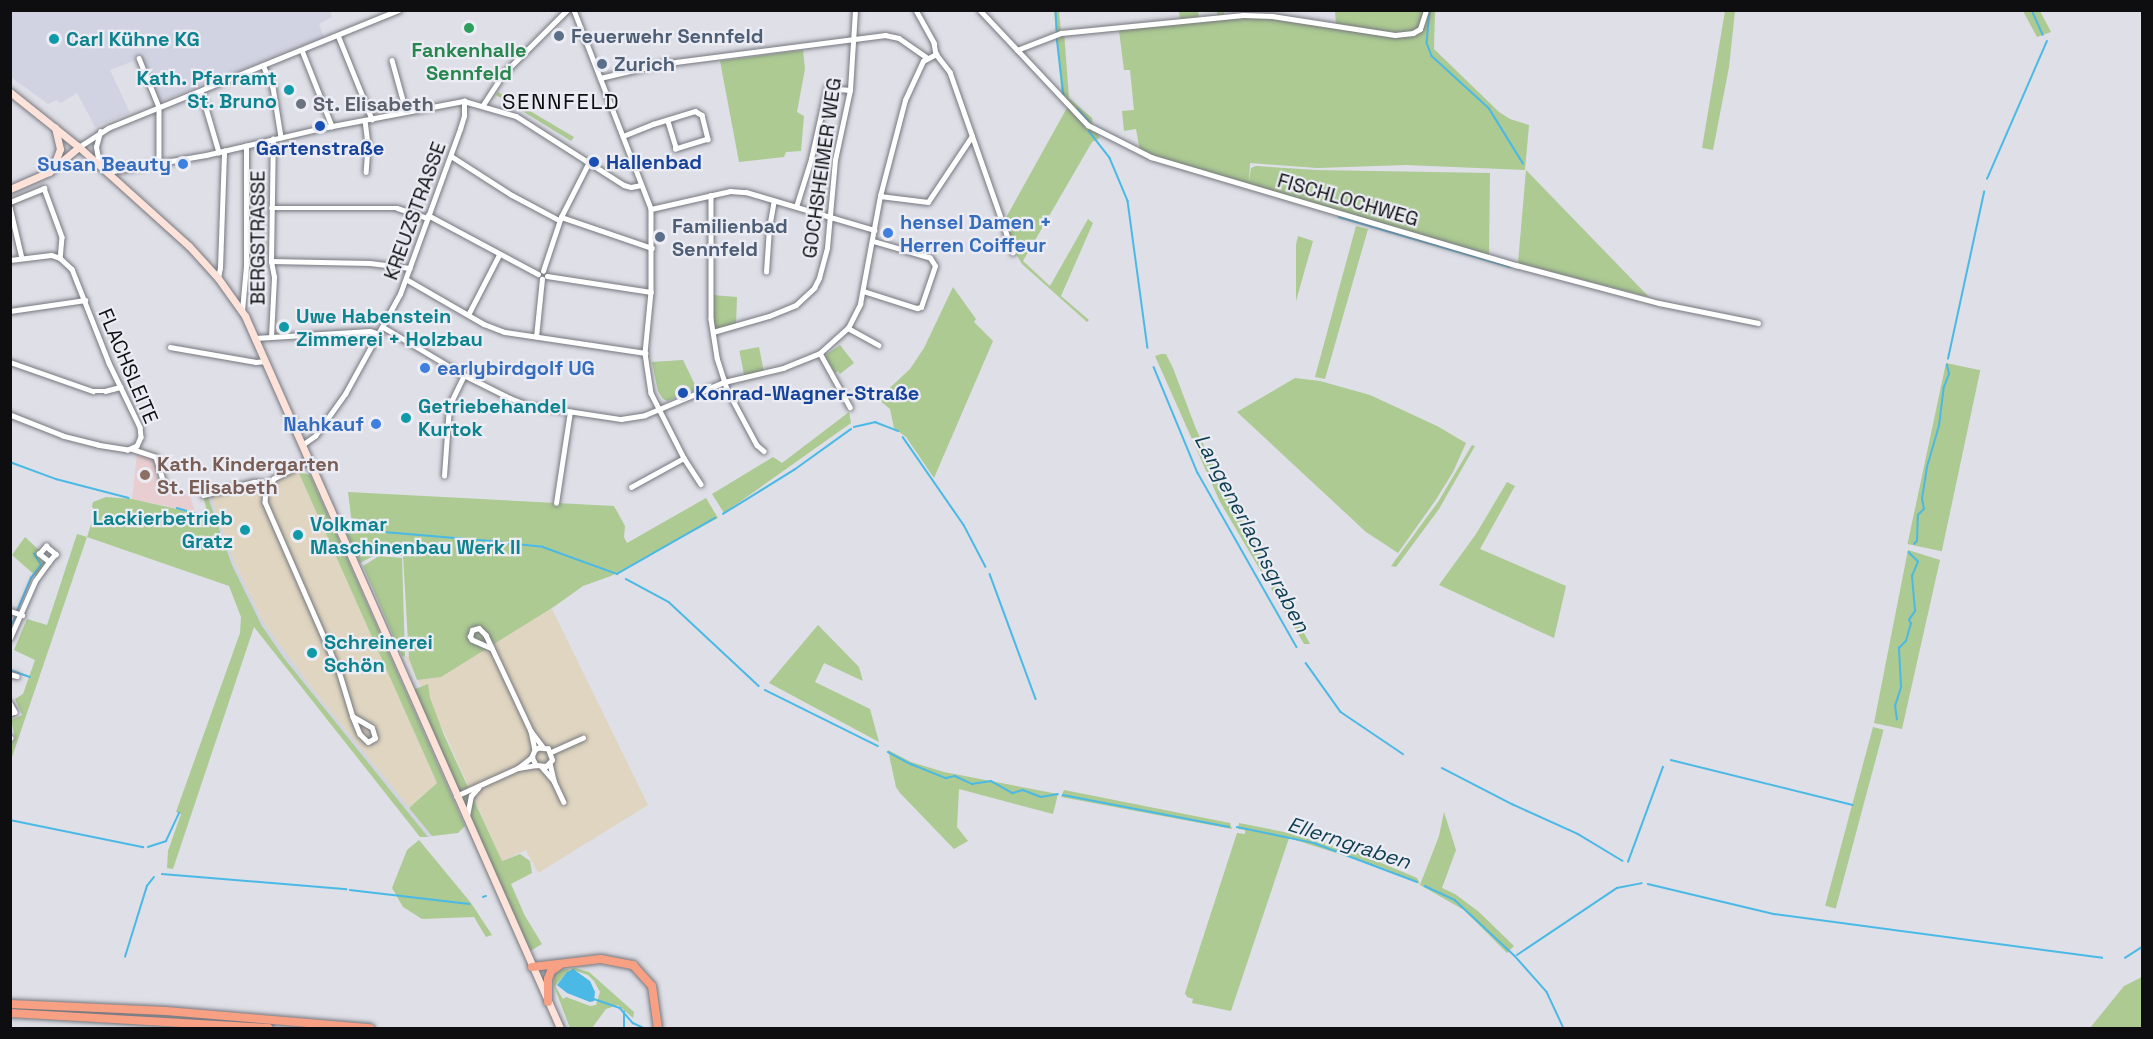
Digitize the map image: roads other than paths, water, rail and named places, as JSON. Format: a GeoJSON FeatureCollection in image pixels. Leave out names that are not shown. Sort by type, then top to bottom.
{"type":"FeatureCollection","features":[{"type":"Feature","properties":{"kind":"highway"},"geometry":{"type":"LineString","coordinates":[[532,968],[564,962],[613,960],[633,965],[652,986],[658,1029]]}},
{"type":"Feature","properties":{"kind":"highway"},"geometry":{"type":"LineString","coordinates":[[548,1002],[547,985],[551,971],[564,962]]}},
{"type":"Feature","properties":{"kind":"highway"},"geometry":{"type":"LineString","coordinates":[[10,1004],[178,1012],[370,1029]]}},
{"type":"Feature","properties":{"kind":"highway"},"geometry":{"type":"LineString","coordinates":[[10,1013],[268,1029]]}},
{"type":"Feature","properties":{"kind":"highway"},"geometry":{"type":"LineString","coordinates":[[650,1029],[655,1013]]}},
{"type":"Feature","properties":{"kind":"main road"},"geometry":{"type":"LineString","coordinates":[[10,92],[79,147],[189,246],[218,278],[242,311],[560,1029]]}},
{"type":"Feature","properties":{"kind":"main road"},"geometry":{"type":"LineString","coordinates":[[52,171],[60,149],[54,127]]}},
{"type":"Feature","properties":{"kind":"main road"},"geometry":{"type":"LineString","coordinates":[[10,189],[52,171],[79,147]]}},
{"type":"Feature","properties":{"kind":"street"},"geometry":{"type":"LineString","coordinates":[[79,147],[100,132],[399,10]]}},
{"type":"Feature","properties":{"kind":"street"},"geometry":{"type":"LineString","coordinates":[[483,105],[504,73],[567,10]]}},
{"type":"Feature","properties":{"kind":"street"},"geometry":{"type":"LineString","coordinates":[[574,10],[651,209],[651,292],[645,353],[651,393],[684,458],[701,484]]}},
{"type":"Feature","properties":{"kind":"street","name":"GOCHSHEIMER WEG"},"geometry":{"type":"LineString","coordinates":[[713,332],[769,316],[796,305],[814,288],[824,265],[835,160],[850,90],[855,10]]}},
{"type":"Feature","properties":{"kind":"street"},"geometry":{"type":"LineString","coordinates":[[916,10],[934,43],[936,54],[950,72],[972,136],[985,165],[1013,252]]}},
{"type":"Feature","properties":{"kind":"street","name":"FISCHLOCHWEG"},"geometry":{"type":"LineString","coordinates":[[980,10],[1088,124],[1150,157],[1516,265],[1659,303],[1758,323]]}},
{"type":"Feature","properties":{"kind":"street"},"geometry":{"type":"LineString","coordinates":[[1017,50],[1061,33],[1243,15],[1272,16],[1395,35],[1413,33],[1420,28],[1426,10]]}},
{"type":"Feature","properties":{"kind":"street"},"geometry":{"type":"LineString","coordinates":[[338,35],[372,119]]}},
{"type":"Feature","properties":{"kind":"street"},"geometry":{"type":"LineString","coordinates":[[600,78],[660,64],[892,36],[926,57]]}},
{"type":"Feature","properties":{"kind":"street"},"geometry":{"type":"LineString","coordinates":[[302,50],[333,126]]}},
{"type":"Feature","properties":{"kind":"street"},"geometry":{"type":"LineString","coordinates":[[383,327],[464,375],[528,405],[621,419],[658,409],[724,382],[783,368],[820,353],[848,328],[863,291],[880,196],[905,100],[926,57],[936,54]]}},
{"type":"Feature","properties":{"kind":"street"},"geometry":{"type":"LineString","coordinates":[[139,58],[159,107],[159,164]]}},
{"type":"Feature","properties":{"kind":"street"},"geometry":{"type":"LineString","coordinates":[[392,60],[406,111]]}},
{"type":"Feature","properties":{"kind":"street"},"geometry":{"type":"LineString","coordinates":[[263,65],[273,87],[281,137]]}},
{"type":"Feature","properties":{"kind":"street"},"geometry":{"type":"LineString","coordinates":[[796,207],[811,159],[827,88],[850,90]]}},
{"type":"Feature","properties":{"kind":"street"},"geometry":{"type":"LineString","coordinates":[[201,91],[221,152],[218,278]]}},
{"type":"Feature","properties":{"kind":"street"},"geometry":{"type":"LineString","coordinates":[[107,172],[221,152],[333,126],[464,101],[516,116],[627,186],[641,185]]}},
{"type":"Feature","properties":{"kind":"street","name":"KREUZSTRASSE"},"geometry":{"type":"LineString","coordinates":[[302,445],[320,430],[345,394],[380,334],[406,279],[451,156],[464,116],[464,101]]}},
{"type":"Feature","properties":{"kind":"street"},"geometry":{"type":"LineString","coordinates":[[623,136],[667,120],[699,112],[708,139],[676,149],[667,120]]}},
{"type":"Feature","properties":{"kind":"street"},"geometry":{"type":"LineString","coordinates":[[365,120],[368,146],[366,172]]}},
{"type":"Feature","properties":{"kind":"street"},"geometry":{"type":"LineString","coordinates":[[99,165],[96,147],[100,132]]}},
{"type":"Feature","properties":{"kind":"street"},"geometry":{"type":"LineString","coordinates":[[880,196],[928,202],[972,136]]}},
{"type":"Feature","properties":{"kind":"street","name":"BERGSTRASSE"},"geometry":{"type":"LineString","coordinates":[[271,337],[274,277],[271,261],[273,139]]}},
{"type":"Feature","properties":{"kind":"street"},"geometry":{"type":"LineString","coordinates":[[242,311],[246,266],[246,146]]}},
{"type":"Feature","properties":{"kind":"street"},"geometry":{"type":"LineString","coordinates":[[451,156],[512,195],[560,218],[652,248]]}},
{"type":"Feature","properties":{"kind":"street"},"geometry":{"type":"LineString","coordinates":[[537,337],[542,275],[560,218],[589,162]]}},
{"type":"Feature","properties":{"kind":"street"},"geometry":{"type":"LineString","coordinates":[[10,202],[44,188],[62,237],[60,258],[42,255],[10,260]]}},
{"type":"Feature","properties":{"kind":"street"},"geometry":{"type":"LineString","coordinates":[[651,209],[730,191],[746,192],[874,230]]}},
{"type":"Feature","properties":{"kind":"street"},"geometry":{"type":"LineString","coordinates":[[711,195],[713,332],[724,382],[755,441],[764,451]]}},
{"type":"Feature","properties":{"kind":"street"},"geometry":{"type":"LineString","coordinates":[[766,272],[769,228],[774,201]]}},
{"type":"Feature","properties":{"kind":"street"},"geometry":{"type":"LineString","coordinates":[[10,207],[22,258]]}},
{"type":"Feature","properties":{"kind":"street"},"geometry":{"type":"LineString","coordinates":[[272,208],[397,208],[427,217],[542,275],[651,292]]}},
{"type":"Feature","properties":{"kind":"street"},"geometry":{"type":"LineString","coordinates":[[863,291],[917,308],[921,307],[935,266],[930,258],[872,241]]}},
{"type":"Feature","properties":{"kind":"street"},"geometry":{"type":"LineString","coordinates":[[468,315],[499,255]]}},
{"type":"Feature","properties":{"kind":"street","name":"FLACHSLEITE"},"geometry":{"type":"LineString","coordinates":[[10,415],[81,441],[132,449],[140,442],[141,432],[120,387],[72,268],[60,258]]}},
{"type":"Feature","properties":{"kind":"street"},"geometry":{"type":"LineString","coordinates":[[271,261],[370,263],[410,268]]}},
{"type":"Feature","properties":{"kind":"street"},"geometry":{"type":"LineString","coordinates":[[406,279],[468,315],[505,332],[645,353]]}},
{"type":"Feature","properties":{"kind":"street"},"geometry":{"type":"LineString","coordinates":[[10,311],[85,300]]}},
{"type":"Feature","properties":{"kind":"street"},"geometry":{"type":"LineString","coordinates":[[848,328],[879,345]]}},
{"type":"Feature","properties":{"kind":"street"},"geometry":{"type":"LineString","coordinates":[[255,338],[370,331],[380,334]]}},
{"type":"Feature","properties":{"kind":"street"},"geometry":{"type":"LineString","coordinates":[[170,347],[256,362],[265,361]]}},
{"type":"Feature","properties":{"kind":"street"},"geometry":{"type":"LineString","coordinates":[[820,353],[850,407]]}},
{"type":"Feature","properties":{"kind":"street"},"geometry":{"type":"LineString","coordinates":[[10,362],[93,391],[120,387]]}},
{"type":"Feature","properties":{"kind":"street"},"geometry":{"type":"LineString","coordinates":[[444,476],[448,406],[464,375]]}},
{"type":"Feature","properties":{"kind":"street"},"geometry":{"type":"LineString","coordinates":[[556,502],[570,411]]}},
{"type":"Feature","properties":{"kind":"street"},"geometry":{"type":"LineString","coordinates":[[132,449],[156,457],[165,487]]}},
{"type":"Feature","properties":{"kind":"street"},"geometry":{"type":"LineString","coordinates":[[631,487],[684,458]]}},
{"type":"Feature","properties":{"kind":"street"},"geometry":{"type":"LineString","coordinates":[[203,495],[254,482],[270,483],[309,461]]}},
{"type":"Feature","properties":{"kind":"street"},"geometry":{"type":"LineString","coordinates":[[270,483],[264,498],[267,511],[328,645],[352,717],[364,740],[372,741],[375,738],[372,728],[352,717]]}},
{"type":"Feature","properties":{"kind":"street"},"geometry":{"type":"LineString","coordinates":[[10,638],[35,581],[49,562]]}},
{"type":"Feature","properties":{"kind":"street"},"geometry":{"type":"LineString","coordinates":[[10,611],[22,615]]}},
{"type":"Feature","properties":{"kind":"street"},"geometry":{"type":"LineString","coordinates":[[492,649],[472,640],[470,637],[472,630],[483,630],[531,731],[543,747],[551,752]]}},
{"type":"Feature","properties":{"kind":"street"},"geometry":{"type":"LineString","coordinates":[[10,674],[17,676]]}},
{"type":"Feature","properties":{"kind":"street"},"geometry":{"type":"LineString","coordinates":[[10,703],[15,712],[10,714]]}},
{"type":"Feature","properties":{"kind":"street"},"geometry":{"type":"LineString","coordinates":[[456,796],[518,768],[532,757],[535,750],[531,731]]}},
{"type":"Feature","properties":{"kind":"street"},"geometry":{"type":"LineString","coordinates":[[551,752],[583,738]]}},
{"type":"Feature","properties":{"kind":"street"},"geometry":{"type":"LineString","coordinates":[[535,750],[543,747]]}},
{"type":"Feature","properties":{"kind":"street"},"geometry":{"type":"LineString","coordinates":[[551,752],[550,763],[554,781],[564,802]]}},
{"type":"Feature","properties":{"kind":"street"},"geometry":{"type":"LineString","coordinates":[[532,757],[536,765]]}},
{"type":"Feature","properties":{"kind":"street"},"geometry":{"type":"LineString","coordinates":[[542,767],[550,763]]}},
{"type":"Feature","properties":{"kind":"street"},"geometry":{"type":"LineString","coordinates":[[518,768],[536,765],[542,767],[554,781]]}},
{"type":"Feature","properties":{"kind":"street"},"geometry":{"type":"LineString","coordinates":[[466,818],[471,796],[479,787]]}},
{"type":"Feature","properties":{"kind":"water"},"geometry":{"type":"Polygon","coordinates":[[[573,969],[590,981],[595,992],[594,1001],[590,1002],[567,993],[557,985],[567,972],[573,969]]]}},
{"type":"Feature","properties":{"kind":"waterway","name":"Langenerlachsgraben"},"geometry":{"type":"LineString","coordinates":[[1056,10],[1057,30]]}},
{"type":"Feature","properties":{"kind":"waterway"},"geometry":{"type":"LineString","coordinates":[[1430,10],[1427,43],[1432,56],[1489,108],[1523,163]]}},
{"type":"Feature","properties":{"kind":"waterway"},"geometry":{"type":"LineString","coordinates":[[2032,10],[2043,35]]}},
{"type":"Feature","properties":{"kind":"waterway","name":"Langenerlachsgraben"},"geometry":{"type":"LineString","coordinates":[[1057,37],[1064,96]]}},
{"type":"Feature","properties":{"kind":"waterway"},"geometry":{"type":"LineString","coordinates":[[1987,179],[2047,41]]}},
{"type":"Feature","properties":{"kind":"waterway","name":"Langenerlachsgraben"},"geometry":{"type":"LineString","coordinates":[[1078,109],[1089,121]]}},
{"type":"Feature","properties":{"kind":"waterway","name":"Langenerlachsgraben"},"geometry":{"type":"LineString","coordinates":[[1089,131],[1110,158],[1128,201],[1148,348]]}},
{"type":"Feature","properties":{"kind":"waterway"},"geometry":{"type":"LineString","coordinates":[[1948,359],[1984,192]]}},
{"type":"Feature","properties":{"kind":"waterway"},"geometry":{"type":"LineString","coordinates":[[1339,217],[1510,267]]}},
{"type":"Feature","properties":{"kind":"waterway"},"geometry":{"type":"LineString","coordinates":[[1914,544],[1917,541],[1918,515],[1924,509],[1922,499],[1927,467],[1939,426],[1944,387],[1949,374],[1947,365]]}},
{"type":"Feature","properties":{"kind":"waterway","name":"Langenerlachsgraben"},"geometry":{"type":"LineString","coordinates":[[1154,367],[1198,473],[1297,647]]}},
{"type":"Feature","properties":{"kind":"waterway"},"geometry":{"type":"LineString","coordinates":[[854,427],[875,422],[898,431]]}},
{"type":"Feature","properties":{"kind":"waterway"},"geometry":{"type":"LineString","coordinates":[[723,514],[794,470],[851,429]]}},
{"type":"Feature","properties":{"kind":"waterway"},"geometry":{"type":"LineString","coordinates":[[903,437],[964,525],[986,567]]}},
{"type":"Feature","properties":{"kind":"waterway","name":"Ellerngraben"},"geometry":{"type":"LineString","coordinates":[[10,462],[56,479],[129,498]]}},
{"type":"Feature","properties":{"kind":"waterway","name":"Ellerngraben"},"geometry":{"type":"LineString","coordinates":[[177,508],[205,516]]}},
{"type":"Feature","properties":{"kind":"waterway","name":"Ellerngraben"},"geometry":{"type":"LineString","coordinates":[[507,543],[543,547],[617,574],[715,518]]}},
{"type":"Feature","properties":{"kind":"waterway","name":"Ellerngraben"},"geometry":{"type":"LineString","coordinates":[[348,529],[502,542]]}},
{"type":"Feature","properties":{"kind":"waterway"},"geometry":{"type":"LineString","coordinates":[[1897,720],[1895,706],[1901,687],[1899,648],[1906,641],[1911,624],[1909,620],[1915,611],[1912,576],[1918,562],[1909,553]]}},
{"type":"Feature","properties":{"kind":"waterway"},"geometry":{"type":"LineString","coordinates":[[17,611],[31,578],[41,565],[34,554]]}},
{"type":"Feature","properties":{"kind":"waterway"},"geometry":{"type":"LineString","coordinates":[[990,574],[1036,699]]}},
{"type":"Feature","properties":{"kind":"waterway","name":"Ellerngraben"},"geometry":{"type":"LineString","coordinates":[[626,579],[669,602],[759,686]]}},
{"type":"Feature","properties":{"kind":"waterway"},"geometry":{"type":"LineString","coordinates":[[10,627],[15,618]]}},
{"type":"Feature","properties":{"kind":"waterway","name":"Langenerlachsgraben"},"geometry":{"type":"LineString","coordinates":[[1306,663],[1341,712],[1403,754]]}},
{"type":"Feature","properties":{"kind":"waterway"},"geometry":{"type":"LineString","coordinates":[[10,670],[30,677]]}},
{"type":"Feature","properties":{"kind":"waterway","name":"Ellerngraben"},"geometry":{"type":"LineString","coordinates":[[765,690],[878,746]]}},
{"type":"Feature","properties":{"kind":"waterway","name":"Ellerngraben"},"geometry":{"type":"LineString","coordinates":[[888,752],[946,778],[955,776],[972,784],[991,781],[1013,793],[1023,790],[1041,797],[1058,794]]}},
{"type":"Feature","properties":{"kind":"waterway","name":"Langenerlachsgraben"},"geometry":{"type":"LineString","coordinates":[[1671,760],[1853,805]]}},
{"type":"Feature","properties":{"kind":"waterway","name":"Langenerlachsgraben"},"geometry":{"type":"LineString","coordinates":[[1628,862],[1663,767]]}},
{"type":"Feature","properties":{"kind":"waterway","name":"Langenerlachsgraben"},"geometry":{"type":"LineString","coordinates":[[1442,768],[1512,804],[1578,834],[1623,861]]}},
{"type":"Feature","properties":{"kind":"waterway","name":"Ellerngraben"},"geometry":{"type":"LineString","coordinates":[[1063,795],[1229,827]]}},
{"type":"Feature","properties":{"kind":"waterway"},"geometry":{"type":"LineString","coordinates":[[148,847],[166,841],[179,813]]}},
{"type":"Feature","properties":{"kind":"waterway"},"geometry":{"type":"LineString","coordinates":[[10,820],[143,847]]}},
{"type":"Feature","properties":{"kind":"waterway","name":"Ellerngraben"},"geometry":{"type":"LineString","coordinates":[[1237,827],[1314,843],[1417,882]]}},
{"type":"Feature","properties":{"kind":"waterway"},"geometry":{"type":"LineString","coordinates":[[162,874],[346,889]]}},
{"type":"Feature","properties":{"kind":"waterway"},"geometry":{"type":"LineString","coordinates":[[125,957],[147,886],[154,877]]}},
{"type":"Feature","properties":{"kind":"waterway"},"geometry":{"type":"LineString","coordinates":[[1517,955],[1617,888],[1642,883]]}},
{"type":"Feature","properties":{"kind":"waterway"},"geometry":{"type":"LineString","coordinates":[[1648,884],[1774,914],[2102,958]]}},
{"type":"Feature","properties":{"kind":"waterway","name":"Ellerngraben"},"geometry":{"type":"LineString","coordinates":[[1425,886],[1455,900],[1515,956],[1547,992],[1564,1028]]}},
{"type":"Feature","properties":{"kind":"waterway"},"geometry":{"type":"LineString","coordinates":[[350,890],[469,904]]}},
{"type":"Feature","properties":{"kind":"waterway"},"geometry":{"type":"LineString","coordinates":[[2125,958],[2142,947]]}},
{"type":"Feature","properties":{"kind":"waterway"},"geometry":{"type":"LineString","coordinates":[[594,999],[620,1008],[633,1023],[644,1028]]}},
{"type":"Feature","properties":{"kind":"waterway"},"geometry":{"type":"LineString","coordinates":[[624,1012],[624,1028]]}},
{"type":"Feature","properties":{"kind":"place","name":"Fankenhalle Sennfeld"},"geometry":{"type":"Point","coordinates":[469,28]}},
{"type":"Feature","properties":{"kind":"place","name":"Feuerwehr Sennfeld"},"geometry":{"type":"Point","coordinates":[559,36]}},
{"type":"Feature","properties":{"kind":"place","name":"Carl Kühne KG"},"geometry":{"type":"Point","coordinates":[54,39]}},
{"type":"Feature","properties":{"kind":"place","name":"Zurich"},"geometry":{"type":"Point","coordinates":[602,64]}},
{"type":"Feature","properties":{"kind":"place","name":"Kath. Pfarramt St. Bruno"},"geometry":{"type":"Point","coordinates":[289,90]}},
{"type":"Feature","properties":{"kind":"place","name":"St. Elisabeth"},"geometry":{"type":"Point","coordinates":[301,104]}},
{"type":"Feature","properties":{"kind":"place","name":"Gartenstraße"},"geometry":{"type":"Point","coordinates":[320,126]}},
{"type":"Feature","properties":{"kind":"place","name":"Hallenbad"},"geometry":{"type":"Point","coordinates":[594,162]}},
{"type":"Feature","properties":{"kind":"place","name":"Susan Beauty"},"geometry":{"type":"Point","coordinates":[183,164]}},
{"type":"Feature","properties":{"kind":"place","name":"hensel Damen + Herren Coiffeur"},"geometry":{"type":"Point","coordinates":[888,233]}},
{"type":"Feature","properties":{"kind":"place","name":"Familienbad Sennfeld"},"geometry":{"type":"Point","coordinates":[660,237]}},
{"type":"Feature","properties":{"kind":"place","name":"Uwe Habenstein Zimmerei + Holzbau"},"geometry":{"type":"Point","coordinates":[284,327]}},
{"type":"Feature","properties":{"kind":"place","name":"earlybirdgolf UG"},"geometry":{"type":"Point","coordinates":[425,368]}},
{"type":"Feature","properties":{"kind":"place","name":"Konrad-Wagner-Straße"},"geometry":{"type":"Point","coordinates":[683,393]}},
{"type":"Feature","properties":{"kind":"place","name":"Getriebehandel Kurtok"},"geometry":{"type":"Point","coordinates":[406,418]}},
{"type":"Feature","properties":{"kind":"place","name":"Nahkauf"},"geometry":{"type":"Point","coordinates":[376,424]}},
{"type":"Feature","properties":{"kind":"place","name":"Kath. Kindergarten St. Elisabeth"},"geometry":{"type":"Point","coordinates":[145,475]}},
{"type":"Feature","properties":{"kind":"place","name":"Lackierbetrieb Gratz"},"geometry":{"type":"Point","coordinates":[245,530]}},
{"type":"Feature","properties":{"kind":"place","name":"Volkmar Maschinenbau Werk II"},"geometry":{"type":"Point","coordinates":[298,535]}},
{"type":"Feature","properties":{"kind":"place","name":"Schreinerei Schön"},"geometry":{"type":"Point","coordinates":[312,653]}},
{"type":"Feature","properties":{"kind":"district","name":"SENNFELD"},"geometry":{"type":"Point","coordinates":[561,102]}}]}
